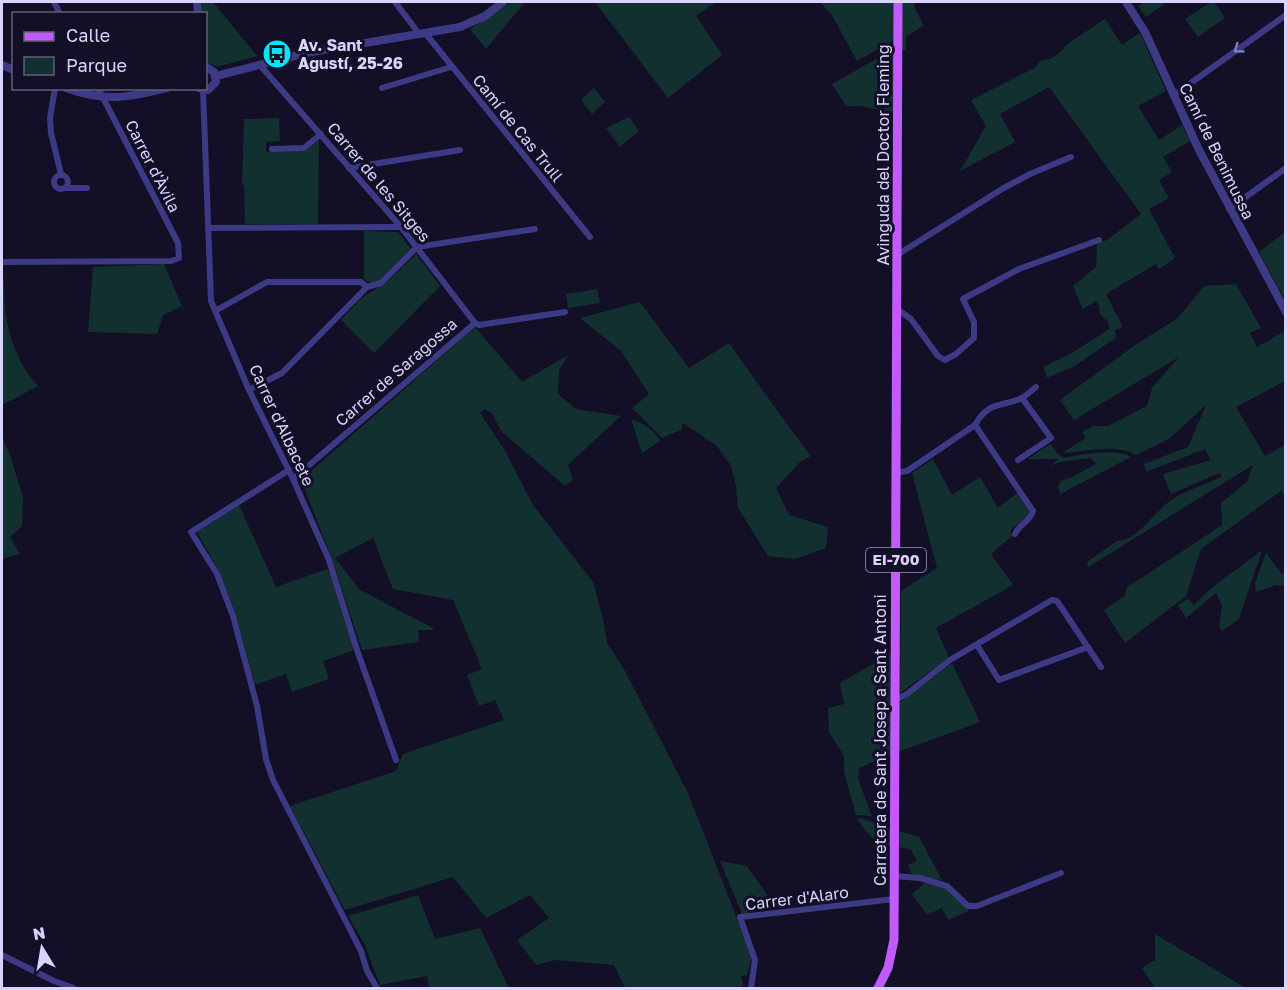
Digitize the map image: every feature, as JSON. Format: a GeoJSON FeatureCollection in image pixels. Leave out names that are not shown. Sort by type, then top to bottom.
{"type":"FeatureCollection","features":[{"type":"Feature","properties":{"kind":"main road","name":"Avinguda del Doctor Fleming"},"geometry":{"type":"LineString","coordinates":[[897,309],[898,2]]}},
{"type":"Feature","properties":{"kind":"main road","name":"Carretera de Sant Josep a Sant Antoni"},"geometry":{"type":"LineString","coordinates":[[878,988],[892,955],[894,899],[897,309]]}},
{"type":"Feature","properties":{"kind":"street","name":"Camí de Cas Trull"},"geometry":{"type":"LineString","coordinates":[[395,2],[590,237]]}},
{"type":"Feature","properties":{"kind":"street"},"geometry":{"type":"LineString","coordinates":[[216,75],[306,53],[460,27],[485,16],[502,2]]}},
{"type":"Feature","properties":{"kind":"street","name":"Camí de Benimussa"},"geometry":{"type":"LineString","coordinates":[[1126,2],[1145,32],[1229,208],[1286,312]]}},
{"type":"Feature","properties":{"kind":"street"},"geometry":{"type":"LineString","coordinates":[[1174,95],[1286,15]]}},
{"type":"Feature","properties":{"kind":"street","name":"Carrer de les Sitges"},"geometry":{"type":"LineString","coordinates":[[259,63],[401,227],[475,322]]}},
{"type":"Feature","properties":{"kind":"street"},"geometry":{"type":"LineString","coordinates":[[382,88],[451,67]]}},
{"type":"Feature","properties":{"kind":"street"},"geometry":{"type":"LineString","coordinates":[[207,68],[216,75],[214,86],[207,88]]}},
{"type":"Feature","properties":{"kind":"street"},"geometry":{"type":"LineString","coordinates":[[55,90],[51,126],[61,174],[68,180],[64,188]]}},
{"type":"Feature","properties":{"kind":"street"},"geometry":{"type":"LineString","coordinates":[[73,90],[102,98],[135,97],[160,90]]}},
{"type":"Feature","properties":{"kind":"street","name":"Carrer d'Àvila"},"geometry":{"type":"LineString","coordinates":[[2,262],[171,261],[178,258],[178,243],[99,90]]}},
{"type":"Feature","properties":{"kind":"street","name":"Carrer d'Albacete"},"geometry":{"type":"LineString","coordinates":[[201,90],[210,228],[211,301],[249,390],[289,470],[332,569],[357,650],[396,760]]}},
{"type":"Feature","properties":{"kind":"street"},"geometry":{"type":"LineString","coordinates":[[272,149],[304,148],[321,134]]}},
{"type":"Feature","properties":{"kind":"street"},"geometry":{"type":"LineString","coordinates":[[349,168],[460,150]]}},
{"type":"Feature","properties":{"kind":"street"},"geometry":{"type":"LineString","coordinates":[[897,255],[1002,189],[1030,174],[1071,158]]}},
{"type":"Feature","properties":{"kind":"street"},"geometry":{"type":"LineString","coordinates":[[1229,208],[1286,168]]}},
{"type":"Feature","properties":{"kind":"street"},"geometry":{"type":"LineString","coordinates":[[61,174],[55,177],[54,184],[59,189],[87,188]]}},
{"type":"Feature","properties":{"kind":"street"},"geometry":{"type":"LineString","coordinates":[[210,228],[401,227]]}},
{"type":"Feature","properties":{"kind":"street"},"geometry":{"type":"LineString","coordinates":[[249,390],[282,373],[367,287],[381,283],[417,247],[535,230]]}},
{"type":"Feature","properties":{"kind":"street"},"geometry":{"type":"LineString","coordinates":[[897,309],[911,319],[938,356],[945,360],[956,354],[974,338],[974,322],[963,299],[1019,269],[1099,240]]}},
{"type":"Feature","properties":{"kind":"street"},"geometry":{"type":"LineString","coordinates":[[215,311],[267,282],[361,282],[367,287]]}},
{"type":"Feature","properties":{"kind":"street","name":"Carrer de Saragossa"},"geometry":{"type":"LineString","coordinates":[[293,479],[475,322],[479,325],[565,312]]}},
{"type":"Feature","properties":{"kind":"street"},"geometry":{"type":"LineString","coordinates":[[896,474],[908,471],[975,424],[981,414],[992,406],[1022,398],[1036,387]]}},
{"type":"Feature","properties":{"kind":"street"},"geometry":{"type":"LineString","coordinates":[[1018,460],[1051,438],[1022,398]]}},
{"type":"Feature","properties":{"kind":"street"},"geometry":{"type":"LineString","coordinates":[[975,424],[1033,511],[1032,517],[1017,529],[1015,534]]}},
{"type":"Feature","properties":{"kind":"street"},"geometry":{"type":"LineString","coordinates":[[289,470],[191,532],[217,574],[233,616],[257,706],[266,759],[273,780],[361,951],[367,971],[377,988]]}},
{"type":"Feature","properties":{"kind":"street"},"geometry":{"type":"LineString","coordinates":[[895,700],[907,694],[950,660],[1052,600],[1057,601],[1101,667]]}},
{"type":"Feature","properties":{"kind":"street"},"geometry":{"type":"LineString","coordinates":[[977,645],[999,680],[1088,647]]}},
{"type":"Feature","properties":{"kind":"street"},"geometry":{"type":"LineString","coordinates":[[894,876],[936,882],[947,886],[968,906],[977,906],[1061,873]]}},
{"type":"Feature","properties":{"kind":"street","name":"Carrer d'Alaro"},"geometry":{"type":"LineString","coordinates":[[751,988],[755,960],[740,917],[894,899]]}},
{"type":"Feature","properties":{"kind":"street"},"geometry":{"type":"LineString","coordinates":[[2,955],[54,981],[74,988]]}},
{"type":"Feature","properties":{"kind":"green space"},"geometry":{"type":"Polygon","coordinates":[[[201,2],[213,2],[257,56],[217,67],[207,62],[207,12],[201,12],[201,2]]]}},
{"type":"Feature","properties":{"kind":"green space"},"geometry":{"type":"Polygon","coordinates":[[[511,2],[525,2],[486,49],[470,29],[511,2]]]}},
{"type":"Feature","properties":{"kind":"green space"},"geometry":{"type":"Polygon","coordinates":[[[595,2],[716,2],[696,16],[722,55],[668,98],[595,2]]]}},
{"type":"Feature","properties":{"kind":"green space"},"geometry":{"type":"Polygon","coordinates":[[[820,2],[895,2],[895,36],[891,42],[857,61],[832,15],[820,2]]]}},
{"type":"Feature","properties":{"kind":"green space"},"geometry":{"type":"Polygon","coordinates":[[[902,2],[915,2],[914,7],[924,26],[906,36],[906,50],[902,50],[902,2]]]}},
{"type":"Feature","properties":{"kind":"green space"},"geometry":{"type":"Polygon","coordinates":[[[1145,2],[1167,2],[1146,17],[1138,6],[1145,2]]]}},
{"type":"Feature","properties":{"kind":"green space"},"geometry":{"type":"Polygon","coordinates":[[[1214,2],[1225,18],[1198,37],[1185,19],[1214,2]]]}},
{"type":"Feature","properties":{"kind":"green space"},"geometry":{"type":"Polygon","coordinates":[[[1105,19],[1122,45],[1140,33],[1166,91],[1138,106],[1159,140],[1182,125],[1190,141],[1163,157],[1172,172],[1159,180],[1169,198],[1149,209],[1175,258],[1159,269],[1156,264],[1106,294],[1123,327],[1115,330],[1116,338],[1073,367],[1047,378],[1043,367],[1072,353],[1109,329],[1108,321],[1100,315],[1096,301],[1083,309],[1073,286],[1096,267],[1097,243],[1107,240],[1141,214],[1049,87],[1000,114],[1015,142],[960,171],[986,126],[971,100],[1036,67],[1040,61],[1055,56],[1066,45],[1105,19]]]}},
{"type":"Feature","properties":{"kind":"green space"},"geometry":{"type":"Polygon","coordinates":[[[890,51],[894,56],[894,113],[860,106],[846,106],[832,84],[890,51]]]}},
{"type":"Feature","properties":{"kind":"green space"},"geometry":{"type":"Polygon","coordinates":[[[594,88],[605,102],[592,114],[581,100],[594,88]]]}},
{"type":"Feature","properties":{"kind":"green space"},"geometry":{"type":"Polygon","coordinates":[[[629,117],[639,131],[620,147],[606,128],[629,117]]]}},
{"type":"Feature","properties":{"kind":"green space"},"geometry":{"type":"Polygon","coordinates":[[[279,118],[280,141],[266,142],[266,152],[305,151],[319,140],[318,224],[245,224],[244,185],[242,185],[244,119],[279,118]]]}},
{"type":"Feature","properties":{"kind":"green space"},"geometry":{"type":"Polygon","coordinates":[[[364,231],[398,232],[411,249],[379,281],[372,284],[364,279],[364,231]]]}},
{"type":"Feature","properties":{"kind":"green space"},"geometry":{"type":"Polygon","coordinates":[[[1285,232],[1285,300],[1259,252],[1285,232]]]}},
{"type":"Feature","properties":{"kind":"green space"},"geometry":{"type":"Polygon","coordinates":[[[416,254],[440,286],[374,353],[341,320],[361,298],[386,283],[416,254]]]}},
{"type":"Feature","properties":{"kind":"green space"},"geometry":{"type":"Polygon","coordinates":[[[164,264],[182,306],[163,315],[157,334],[88,332],[93,267],[164,264]]]}},
{"type":"Feature","properties":{"kind":"green space"},"geometry":{"type":"Polygon","coordinates":[[[2,269],[6,318],[11,339],[25,368],[38,386],[2,405],[2,269]]]}},
{"type":"Feature","properties":{"kind":"green space"},"geometry":{"type":"Polygon","coordinates":[[[1236,284],[1261,328],[1250,333],[1257,347],[1285,331],[1285,381],[1236,407],[1265,456],[1285,445],[1285,480],[1283,482],[1285,495],[1281,491],[1201,549],[1186,596],[1125,643],[1104,610],[1125,596],[1126,588],[1222,525],[1221,503],[1247,482],[1253,465],[1088,567],[1087,562],[1117,541],[1131,537],[1138,532],[1172,499],[1222,476],[1219,473],[1171,494],[1163,474],[1211,460],[1205,449],[1146,472],[1144,464],[1188,447],[1206,405],[1169,439],[1136,455],[1118,449],[1062,453],[1086,438],[1082,432],[1093,426],[1108,426],[1147,406],[1152,388],[1179,357],[1074,420],[1060,400],[1135,345],[1178,318],[1204,286],[1236,284]]]}},
{"type":"Feature","properties":{"kind":"green space"},"geometry":{"type":"Polygon","coordinates":[[[597,289],[600,303],[568,308],[566,294],[597,289]]]}},
{"type":"Feature","properties":{"kind":"green space"},"geometry":{"type":"Polygon","coordinates":[[[640,302],[689,368],[729,343],[811,456],[801,461],[776,488],[789,515],[828,527],[826,548],[795,559],[768,556],[738,508],[731,466],[717,446],[683,423],[681,430],[662,438],[632,408],[649,394],[621,351],[580,318],[640,302]]]}},
{"type":"Feature","properties":{"kind":"green space"},"geometry":{"type":"Polygon","coordinates":[[[475,327],[522,382],[568,355],[559,370],[558,394],[576,409],[621,416],[568,465],[573,480],[565,486],[501,431],[492,413],[484,409],[480,413],[504,449],[533,505],[593,582],[607,643],[625,671],[688,793],[752,957],[747,975],[741,976],[743,986],[735,988],[625,988],[614,965],[556,960],[536,965],[517,940],[549,918],[530,895],[486,918],[453,877],[345,910],[290,806],[396,771],[403,754],[504,720],[495,700],[479,706],[467,675],[482,669],[453,600],[393,589],[373,538],[335,558],[360,590],[433,630],[418,630],[419,642],[362,650],[332,559],[301,480],[475,327]]]}},
{"type":"Feature","properties":{"kind":"green space"},"geometry":{"type":"Polygon","coordinates":[[[631,419],[648,427],[660,441],[642,453],[631,419]]]}},
{"type":"Feature","properties":{"kind":"green space"},"geometry":{"type":"Polygon","coordinates":[[[2,436],[23,497],[22,526],[10,537],[20,554],[2,559],[2,436]]]}},
{"type":"Feature","properties":{"kind":"green space"},"geometry":{"type":"Polygon","coordinates":[[[1050,444],[1059,455],[1065,458],[1108,452],[1131,457],[1060,494],[1058,487],[1061,481],[1096,464],[1091,458],[1059,462],[1049,467],[1059,459],[1028,459],[1050,444]]]}},
{"type":"Feature","properties":{"kind":"green space"},"geometry":{"type":"Polygon","coordinates":[[[933,459],[952,495],[980,477],[998,508],[1017,493],[1031,513],[1011,530],[1012,536],[991,554],[1013,585],[936,628],[949,658],[900,693],[901,591],[937,568],[912,473],[933,459]]]}},
{"type":"Feature","properties":{"kind":"green space"},"geometry":{"type":"Polygon","coordinates":[[[239,505],[276,587],[327,569],[333,578],[354,648],[352,651],[323,661],[329,679],[292,692],[286,674],[255,685],[235,612],[217,568],[197,532],[239,505]]]}},
{"type":"Feature","properties":{"kind":"green space"},"geometry":{"type":"Polygon","coordinates":[[[1262,550],[1239,619],[1222,631],[1219,626],[1222,605],[1216,593],[1186,618],[1178,605],[1188,599],[1194,605],[1209,590],[1262,550]]]}},
{"type":"Feature","properties":{"kind":"green space"},"geometry":{"type":"Polygon","coordinates":[[[1266,553],[1282,574],[1285,572],[1285,586],[1276,585],[1256,592],[1255,583],[1266,553]]]}},
{"type":"Feature","properties":{"kind":"green space"},"geometry":{"type":"Polygon","coordinates":[[[890,654],[891,754],[859,768],[858,779],[872,816],[856,815],[844,772],[844,756],[829,732],[828,708],[844,704],[840,683],[890,654]]]}},
{"type":"Feature","properties":{"kind":"green space"},"geometry":{"type":"Polygon","coordinates":[[[952,663],[980,722],[898,752],[898,704],[952,663]]]}},
{"type":"Feature","properties":{"kind":"green space"},"geometry":{"type":"Polygon","coordinates":[[[861,818],[888,828],[891,831],[891,846],[871,837],[857,819],[861,818]]]}},
{"type":"Feature","properties":{"kind":"green space"},"geometry":{"type":"Polygon","coordinates":[[[899,831],[919,837],[942,880],[912,875],[908,865],[917,861],[911,850],[899,847],[899,831]]]}},
{"type":"Feature","properties":{"kind":"green space"},"geometry":{"type":"Polygon","coordinates":[[[720,861],[747,866],[776,908],[742,914],[720,861]]]}},
{"type":"Feature","properties":{"kind":"green space"},"geometry":{"type":"Polygon","coordinates":[[[926,882],[943,885],[969,911],[948,920],[942,908],[927,915],[912,894],[926,882]]]}},
{"type":"Feature","properties":{"kind":"green space"},"geometry":{"type":"Polygon","coordinates":[[[418,895],[435,939],[480,928],[509,988],[429,988],[427,976],[380,985],[365,945],[348,916],[418,895]]]}},
{"type":"Feature","properties":{"kind":"green space"},"geometry":{"type":"Polygon","coordinates":[[[1155,934],[1246,988],[1155,988],[1142,968],[1155,960],[1155,934]]]}},
{"type":"Feature","properties":{"kind":"place","name":"Av. Sant Agustí, 25-26"},"geometry":{"type":"Point","coordinates":[277,54]}}]}
